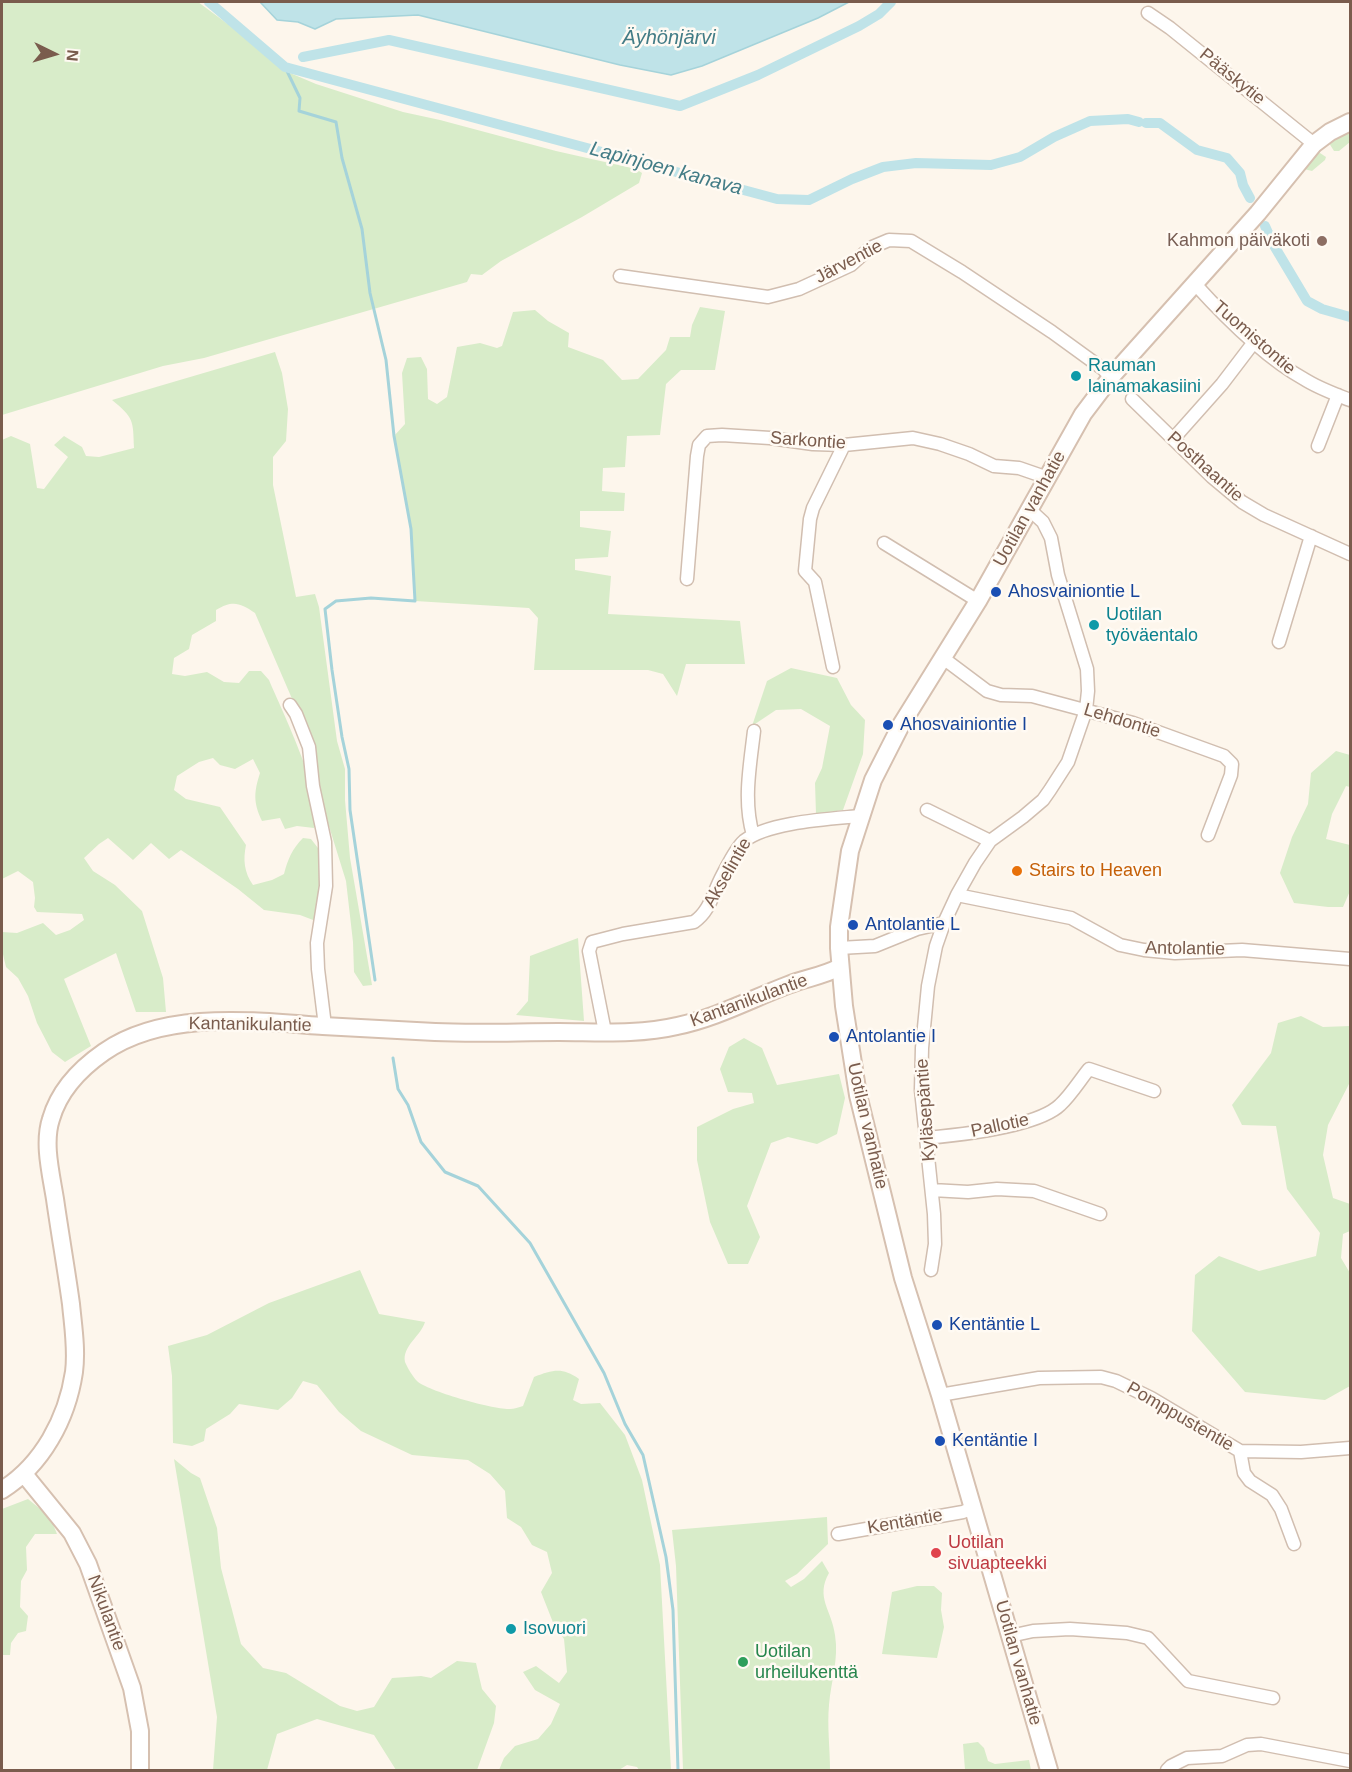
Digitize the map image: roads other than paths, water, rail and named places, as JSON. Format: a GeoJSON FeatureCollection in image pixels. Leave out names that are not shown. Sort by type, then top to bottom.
{"type":"FeatureCollection","features":[{"type":"Feature","properties":{"kind":"main road","name":"Uotilan vanhatie"},"geometry":{"type":"LineString","coordinates":[[1049,1770],[940,1395],[903,1278],[858,1095],[840,967],[839,927],[845,879],[860,816],[873,780],[901,724],[978,601],[1083,414],[1111,377],[1258,213],[1314,144],[1330,132],[1350,122]]}},
{"type":"Feature","properties":{"kind":"main road","name":"Kantanikulantie"},"geometry":{"type":"LineString","coordinates":[[2,1490],[24,1474],[55,1431],[65,1407],[74,1372],[75,1338],[48,1154],[50,1121],[70,1083],[87,1065],[107,1050],[145,1031],[174,1025],[217,1022],[439,1032],[638,1032],[677,1026],[725,1012],[791,984],[825,975],[840,967]]}},
{"type":"Feature","properties":{"kind":"main road","name":"Nikulantie"},"geometry":{"type":"LineString","coordinates":[[24,1474],[72,1533],[88,1564],[132,1688],[140,1731],[140,1770]]}},
{"type":"Feature","properties":{"kind":"street","name":"Pääskytie"},"geometry":{"type":"LineString","coordinates":[[1148,13],[1179,35],[1314,144]]}},
{"type":"Feature","properties":{"kind":"street","name":"Järventie"},"geometry":{"type":"LineString","coordinates":[[620,276],[768,297],[799,289],[850,265],[870,248],[890,240],[911,241],[1052,332],[1111,377]]}},
{"type":"Feature","properties":{"kind":"street","name":"Tuomistontie"},"geometry":{"type":"LineString","coordinates":[[1195,284],[1254,342],[1285,367],[1304,380],[1344,398]]}},
{"type":"Feature","properties":{"kind":"street"},"geometry":{"type":"LineString","coordinates":[[1173,438],[1222,384],[1254,342]]}},
{"type":"Feature","properties":{"kind":"street"},"geometry":{"type":"LineString","coordinates":[[1318,446],[1344,398]]}},
{"type":"Feature","properties":{"kind":"street","name":"Posthaantie"},"geometry":{"type":"LineString","coordinates":[[1132,399],[1212,477],[1242,502],[1264,515],[1350,554]]}},
{"type":"Feature","properties":{"kind":"street","name":"Sarkontie"},"geometry":{"type":"LineString","coordinates":[[687,579],[697,456],[699,445],[707,436],[844,445],[913,438],[969,454],[993,466],[1019,468],[1048,478]]}},
{"type":"Feature","properties":{"kind":"street"},"geometry":{"type":"LineString","coordinates":[[833,667],[815,582],[805,571],[813,508],[844,445]]}},
{"type":"Feature","properties":{"kind":"street","name":"Kyläsepäntie"},"geometry":{"type":"LineString","coordinates":[[932,1270],[935,1244],[932,1190],[921,1090],[922,1048],[928,986],[944,923],[957,895],[990,841],[1043,800],[1050,790],[1068,762],[1086,710],[1087,669],[1058,575],[1052,538],[1043,522],[1030,510]]}},
{"type":"Feature","properties":{"kind":"street"},"geometry":{"type":"LineString","coordinates":[[1279,642],[1311,536]]}},
{"type":"Feature","properties":{"kind":"street"},"geometry":{"type":"LineString","coordinates":[[884,543],[978,601]]}},
{"type":"Feature","properties":{"kind":"street","name":"Lehdontie"},"geometry":{"type":"LineString","coordinates":[[943,658],[987,691],[1001,695],[1032,696],[1086,710],[1132,723],[1224,756],[1232,764],[1231,775],[1208,835]]}},
{"type":"Feature","properties":{"kind":"street"},"geometry":{"type":"LineString","coordinates":[[290,705],[309,747],[313,786],[325,842],[326,886],[317,943],[318,969],[326,1026]]}},
{"type":"Feature","properties":{"kind":"street","name":"Akselintie"},"geometry":{"type":"LineString","coordinates":[[605,1032],[589,951],[592,942],[623,934],[694,922],[703,916],[721,878],[742,843],[753,835],[748,818],[747,789],[754,731]]}},
{"type":"Feature","properties":{"kind":"street"},"geometry":{"type":"LineString","coordinates":[[927,810],[990,841]]}},
{"type":"Feature","properties":{"kind":"street"},"geometry":{"type":"LineString","coordinates":[[753,835],[824,819],[860,816]]}},
{"type":"Feature","properties":{"kind":"street","name":"Antolantie"},"geometry":{"type":"LineString","coordinates":[[957,895],[1071,918],[1120,945],[1144,950],[1175,953],[1242,950],[1350,959]]}},
{"type":"Feature","properties":{"kind":"street"},"geometry":{"type":"LineString","coordinates":[[839,948],[875,946],[916,929],[944,923]]}},
{"type":"Feature","properties":{"kind":"street","name":"Pallotie"},"geometry":{"type":"LineString","coordinates":[[926,1138],[965,1134],[1043,1117],[1060,1105],[1089,1069],[1154,1091]]}},
{"type":"Feature","properties":{"kind":"street"},"geometry":{"type":"LineString","coordinates":[[932,1190],[1034,1191],[1100,1214]]}},
{"type":"Feature","properties":{"kind":"street","name":"Pomppustentie"},"geometry":{"type":"LineString","coordinates":[[940,1395],[1039,1378],[1101,1377],[1116,1381],[1151,1398],[1240,1451],[1292,1453],[1350,1448]]}},
{"type":"Feature","properties":{"kind":"street"},"geometry":{"type":"LineString","coordinates":[[1240,1451],[1245,1473],[1250,1481],[1272,1496],[1281,1509],[1294,1544]]}},
{"type":"Feature","properties":{"kind":"street","name":"Kentäntie"},"geometry":{"type":"LineString","coordinates":[[838,1534],[963,1512],[972,1508]]}},
{"type":"Feature","properties":{"kind":"street"},"geometry":{"type":"LineString","coordinates":[[1010,1635],[1070,1629],[1127,1633],[1148,1638],[1188,1681],[1273,1698]]}},
{"type":"Feature","properties":{"kind":"street"},"geometry":{"type":"LineString","coordinates":[[1167,1770],[1187,1758],[1222,1756],[1247,1745],[1262,1744],[1350,1761]]}},
{"type":"Feature","properties":{"kind":"water","name":"Äyhönjärvi"},"geometry":{"type":"Polygon","coordinates":[[[260,2],[849,2],[818,18],[702,66],[671,75],[620,65],[418,15],[336,19],[315,29],[298,22],[277,20],[260,2]]]}},
{"type":"Feature","properties":{"kind":"waterway","name":"Lapinjoen kanava"},"geometry":{"type":"LineString","coordinates":[[209,2],[285,67],[777,199],[809,200],[883,167],[916,163],[991,165],[1020,157],[1054,137],[1090,121],[1128,119],[1139,122]]}},
{"type":"Feature","properties":{"kind":"waterway"},"geometry":{"type":"LineString","coordinates":[[303,57],[389,40],[680,106],[758,75],[859,26],[879,14],[891,2]]}},
{"type":"Feature","properties":{"kind":"waterway"},"geometry":{"type":"LineString","coordinates":[[285,67],[300,98],[299,111],[336,122],[342,158],[362,229],[370,293],[386,360],[394,436],[411,529],[415,601],[371,598],[336,601],[325,609],[342,737],[349,769],[350,810],[375,980]]}},
{"type":"Feature","properties":{"kind":"waterway","name":"Lapinjoen kanava"},"geometry":{"type":"LineString","coordinates":[[1146,123],[1160,123],[1197,150],[1227,158],[1240,173],[1250,198]]}},
{"type":"Feature","properties":{"kind":"waterway","name":"Lapinjoen kanava"},"geometry":{"type":"LineString","coordinates":[[1265,226],[1273,244],[1307,301],[1322,309],[1350,317]]}},
{"type":"Feature","properties":{"kind":"waterway"},"geometry":{"type":"LineString","coordinates":[[393,1058],[398,1089],[408,1105],[421,1142],[445,1172],[478,1186],[530,1243],[604,1373],[625,1424],[643,1455],[666,1557],[673,1610],[678,1770]]}},
{"type":"Feature","properties":{"kind":"place","name":"Kahmon päiväkoti"},"geometry":{"type":"Point","coordinates":[1322,241]}},
{"type":"Feature","properties":{"kind":"place","name":"Rauman lainamakasiini"},"geometry":{"type":"Point","coordinates":[1076,376]}},
{"type":"Feature","properties":{"kind":"place","name":"Ahosvainiontie L"},"geometry":{"type":"Point","coordinates":[996,592]}},
{"type":"Feature","properties":{"kind":"place","name":"Uotilan työväentalo"},"geometry":{"type":"Point","coordinates":[1094,625]}},
{"type":"Feature","properties":{"kind":"place","name":"Ahosvainiontie I"},"geometry":{"type":"Point","coordinates":[888,725]}},
{"type":"Feature","properties":{"kind":"place","name":"Stairs to Heaven"},"geometry":{"type":"Point","coordinates":[1017,871]}},
{"type":"Feature","properties":{"kind":"place","name":"Antolantie L"},"geometry":{"type":"Point","coordinates":[853,925]}},
{"type":"Feature","properties":{"kind":"place","name":"Antolantie I"},"geometry":{"type":"Point","coordinates":[834,1037]}},
{"type":"Feature","properties":{"kind":"place","name":"Kentäntie L"},"geometry":{"type":"Point","coordinates":[937,1325]}},
{"type":"Feature","properties":{"kind":"place","name":"Kentäntie I"},"geometry":{"type":"Point","coordinates":[940,1441]}},
{"type":"Feature","properties":{"kind":"place","name":"Uotilan sivuapteekki"},"geometry":{"type":"Point","coordinates":[936,1553]}},
{"type":"Feature","properties":{"kind":"place","name":"Isovuori"},"geometry":{"type":"Point","coordinates":[511,1629]}},
{"type":"Feature","properties":{"kind":"place","name":"Uotilan urheilukenttä"},"geometry":{"type":"Point","coordinates":[743,1662]}}]}
